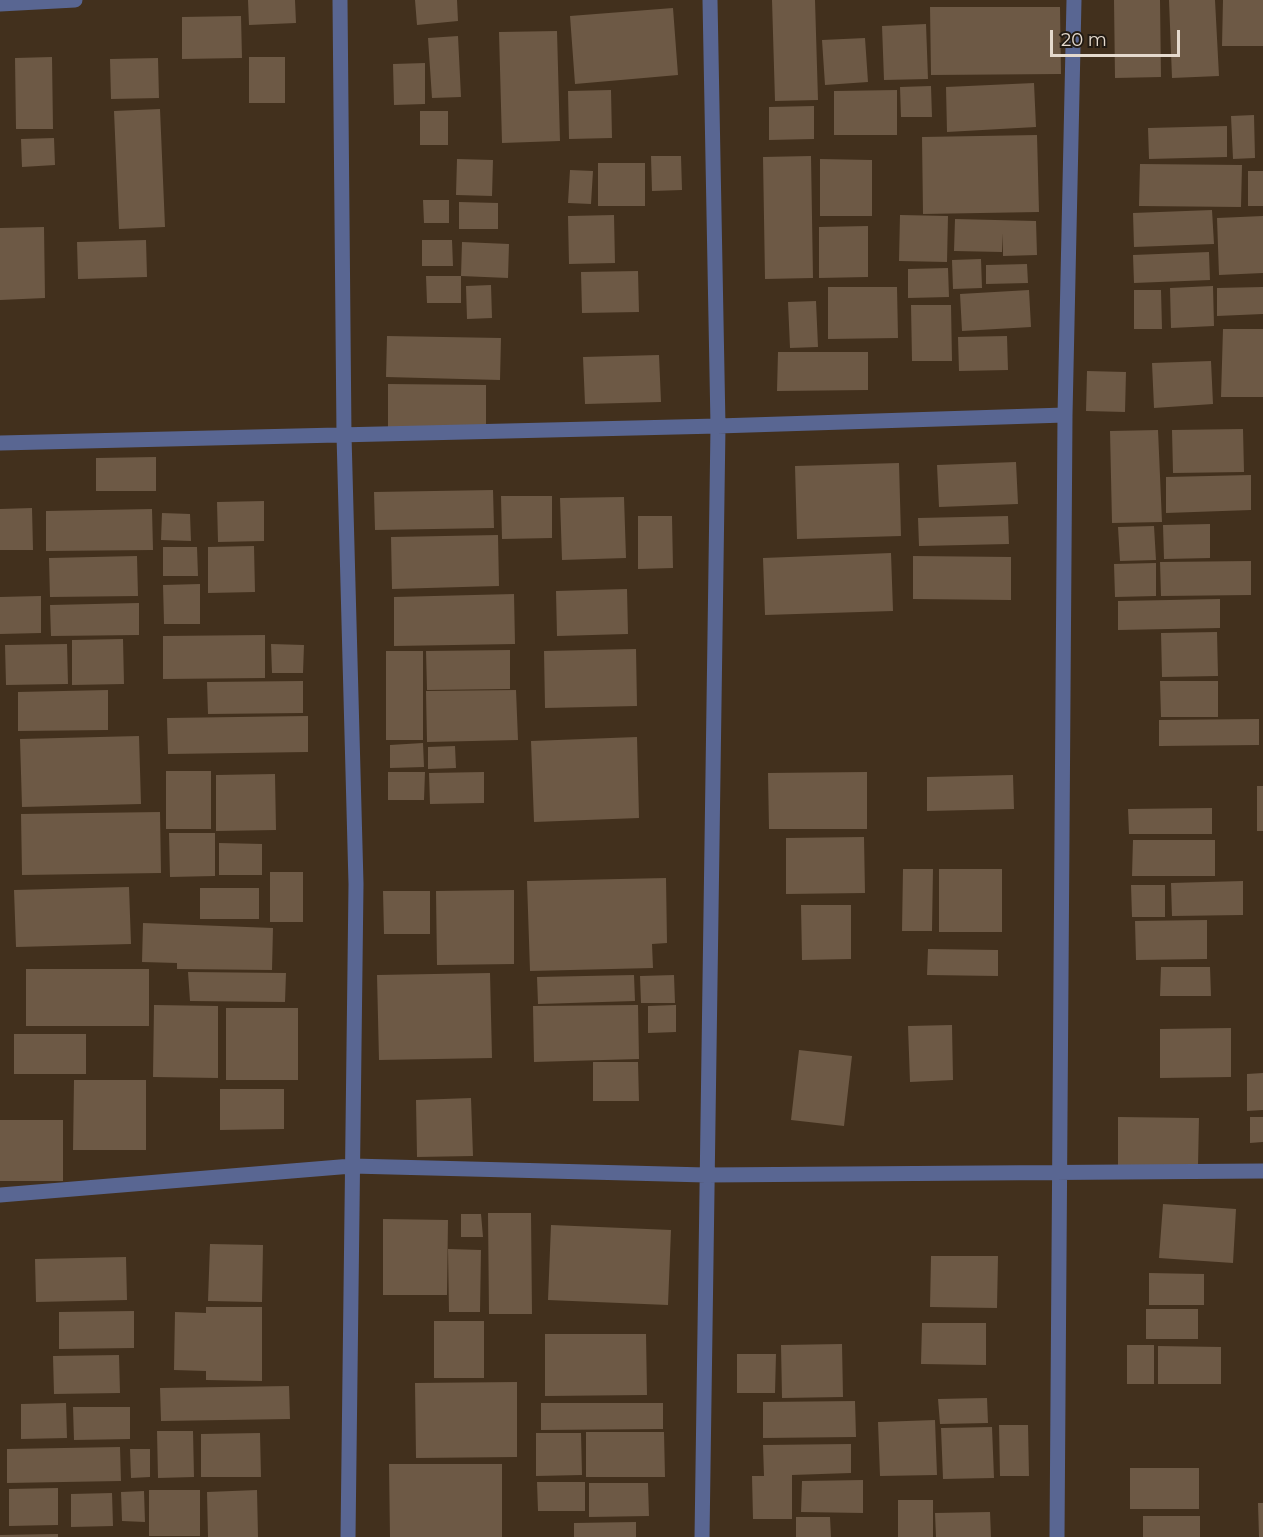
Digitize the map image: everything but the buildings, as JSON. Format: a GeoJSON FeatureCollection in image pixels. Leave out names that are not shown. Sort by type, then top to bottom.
{"type":"FeatureCollection","features":[{"type":"Feature","properties":{"kind":"street"},"geometry":{"type":"LineString","coordinates":[[0,3],[75,0]]}},
{"type":"Feature","properties":{"kind":"street"},"geometry":{"type":"LineString","coordinates":[[340,0],[344,435],[356,884],[348,1537]]}},
{"type":"Feature","properties":{"kind":"street"},"geometry":{"type":"LineString","coordinates":[[702,1537],[718,426],[710,0]]}},
{"type":"Feature","properties":{"kind":"street"},"geometry":{"type":"LineString","coordinates":[[1058,1537],[1065,415],[1074,0]]}},
{"type":"Feature","properties":{"kind":"street"},"geometry":{"type":"LineString","coordinates":[[0,443],[718,426],[1065,415]]}},
{"type":"Feature","properties":{"kind":"street"},"geometry":{"type":"LineString","coordinates":[[0,1196],[352,1166],[706,1175],[1263,1171]]}}]}
